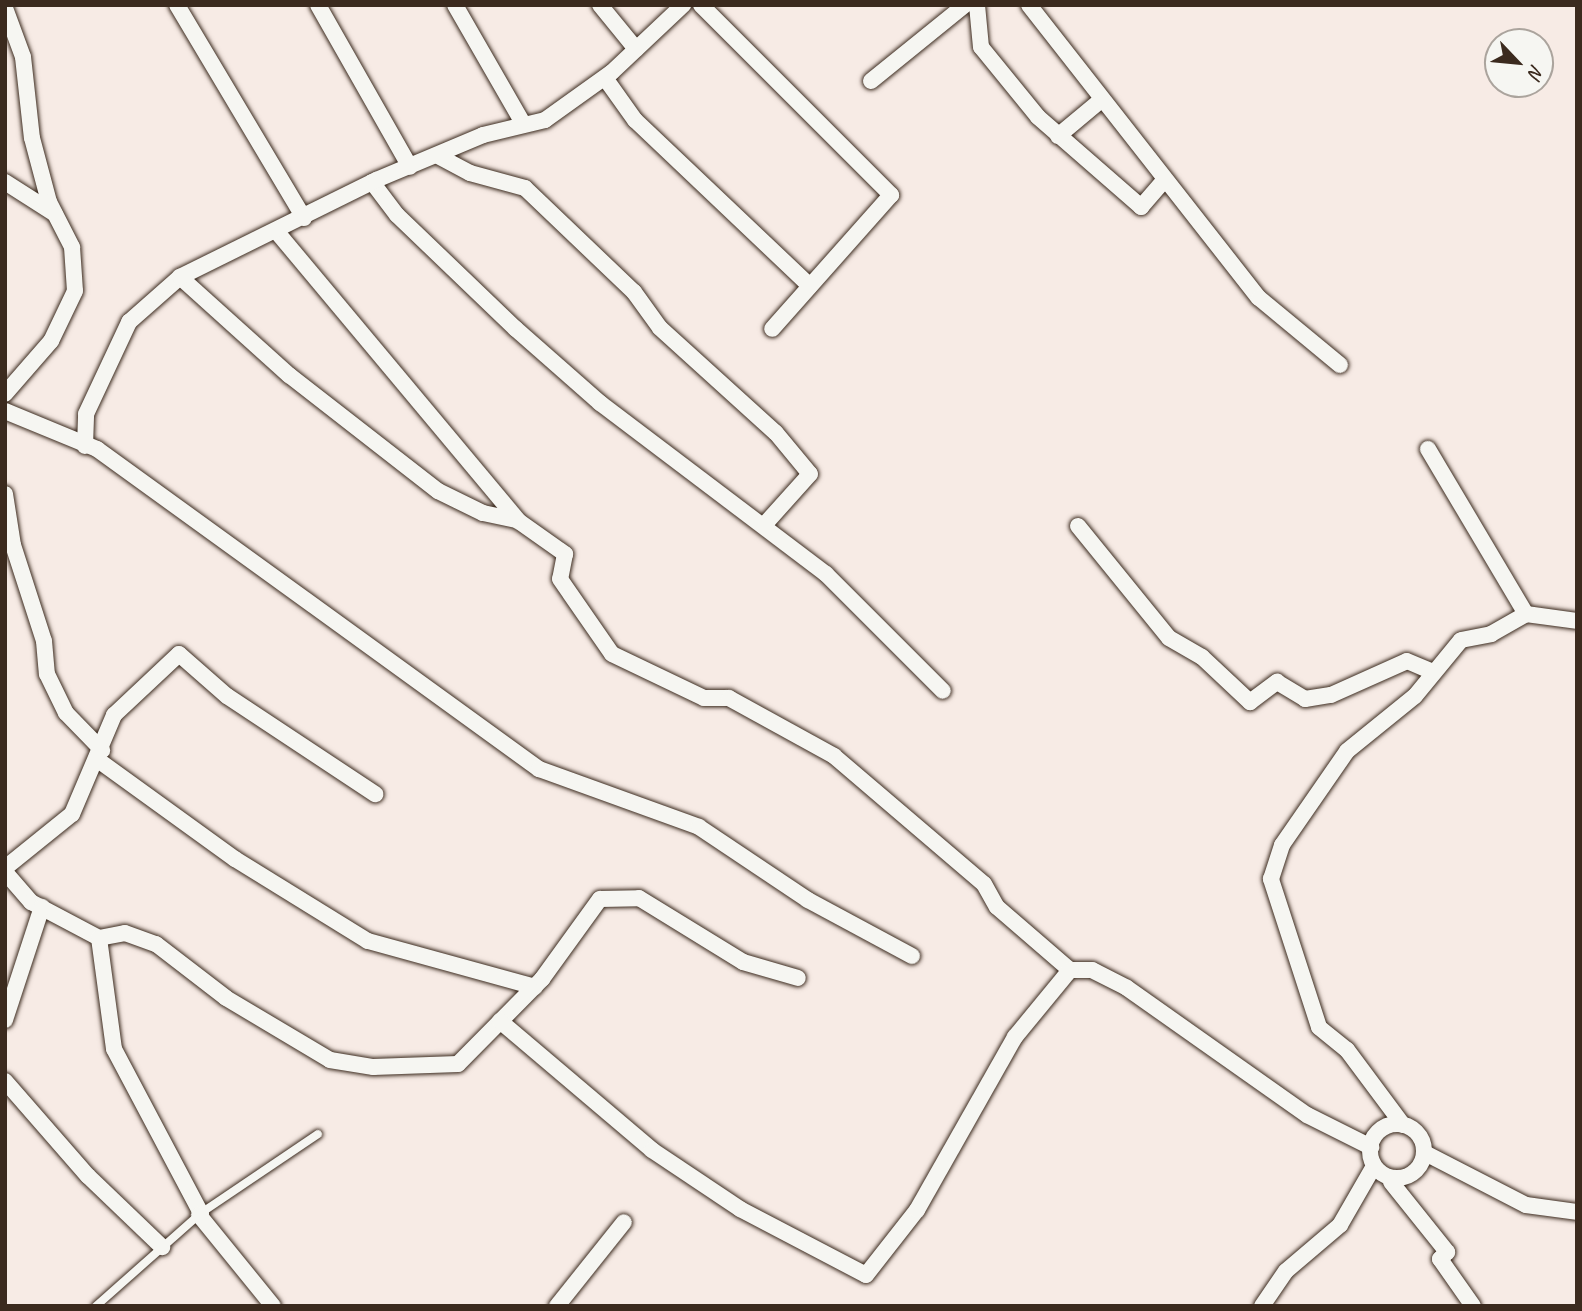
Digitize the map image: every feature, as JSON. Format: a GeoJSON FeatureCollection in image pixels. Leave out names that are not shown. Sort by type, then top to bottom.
{"type":"FeatureCollection","features":[{"type":"Feature","properties":{"kind":"street"},"geometry":{"type":"LineString","coordinates":[[177,5],[304,218]]}},
{"type":"Feature","properties":{"kind":"street"},"geometry":{"type":"LineString","coordinates":[[318,5],[410,167]]}},
{"type":"Feature","properties":{"kind":"street"},"geometry":{"type":"LineString","coordinates":[[455,5],[524,125]]}},
{"type":"Feature","properties":{"kind":"street"},"geometry":{"type":"LineString","coordinates":[[600,5],[636,49]]}},
{"type":"Feature","properties":{"kind":"street"},"geometry":{"type":"LineString","coordinates":[[85,446],[86,414],[129,322],[180,277],[211,257],[277,232],[372,182],[573,104],[683,5]]}},
{"type":"Feature","properties":{"kind":"street"},"geometry":{"type":"LineString","coordinates":[[701,5],[891,195],[772,330]]}},
{"type":"Feature","properties":{"kind":"street"},"geometry":{"type":"LineString","coordinates":[[870,81],[965,5]]}},
{"type":"Feature","properties":{"kind":"street"},"geometry":{"type":"LineString","coordinates":[[977,5],[981,47],[1058,136],[1141,207],[1163,182]]}},
{"type":"Feature","properties":{"kind":"street"},"geometry":{"type":"LineString","coordinates":[[1029,5],[1163,182],[1259,298],[1340,365]]}},
{"type":"Feature","properties":{"kind":"street"},"geometry":{"type":"LineString","coordinates":[[5,8],[23,57],[32,138],[55,214],[72,247],[75,291],[51,341],[5,394]]}},
{"type":"Feature","properties":{"kind":"street"},"geometry":{"type":"LineString","coordinates":[[605,78],[635,120],[810,286]]}},
{"type":"Feature","properties":{"kind":"street"},"geometry":{"type":"LineString","coordinates":[[1058,136],[1101,100]]}},
{"type":"Feature","properties":{"kind":"street"},"geometry":{"type":"LineString","coordinates":[[438,156],[470,173],[525,188],[634,292],[660,328],[776,433],[810,474],[764,525]]}},
{"type":"Feature","properties":{"kind":"street"},"geometry":{"type":"LineString","coordinates":[[5,182],[55,214]]}},
{"type":"Feature","properties":{"kind":"street"},"geometry":{"type":"LineString","coordinates":[[372,182],[516,329],[600,403],[764,525],[826,575],[943,691]]}},
{"type":"Feature","properties":{"kind":"street"},"geometry":{"type":"LineString","coordinates":[[277,232],[519,521],[565,554],[560,579],[612,654],[704,698],[729,698],[834,756],[985,884],[997,907],[1070,970],[1091,970],[1127,988],[1307,1115],[1371,1147]]}},
{"type":"Feature","properties":{"kind":"street"},"geometry":{"type":"LineString","coordinates":[[180,277],[289,375],[438,491],[483,513],[519,521]]}},
{"type":"Feature","properties":{"kind":"street"},"geometry":{"type":"LineString","coordinates":[[5,411],[85,446],[539,769],[699,827],[808,900],[912,956]]}},
{"type":"Feature","properties":{"kind":"street"},"geometry":{"type":"LineString","coordinates":[[1428,449],[1526,614]]}},
{"type":"Feature","properties":{"kind":"street"},"geometry":{"type":"LineString","coordinates":[[5,494],[47,674],[66,713],[100,755],[235,859],[368,941],[534,987]]}},
{"type":"Feature","properties":{"kind":"street"},"geometry":{"type":"LineString","coordinates":[[1077,526],[1169,638],[1202,657],[1250,702],[1277,682],[1305,699],[1331,695],[1407,661],[1431,671]]}},
{"type":"Feature","properties":{"kind":"street"},"geometry":{"type":"LineString","coordinates":[[1427,1154],[1425,1143],[1404,1125],[1347,1050],[1319,1027],[1271,879],[1282,845],[1347,751],[1415,696],[1431,671],[1461,640],[1491,634],[1526,614],[1577,621]]}},
{"type":"Feature","properties":{"kind":"street"},"geometry":{"type":"LineString","coordinates":[[375,794],[227,696],[179,654],[114,715],[100,755],[72,814],[5,870],[42,908],[99,938],[125,933],[156,944],[226,998],[330,1060],[373,1067],[458,1064],[534,987],[600,899],[639,898],[743,962],[798,978]]}},
{"type":"Feature","properties":{"kind":"street"},"geometry":{"type":"LineString","coordinates":[[5,1020],[42,908]]}},
{"type":"Feature","properties":{"kind":"street"},"geometry":{"type":"LineString","coordinates":[[99,938],[114,1049],[200,1214],[273,1306]]}},
{"type":"Feature","properties":{"kind":"street"},"geometry":{"type":"LineString","coordinates":[[500,1021],[652,1150],[740,1209],[866,1275],[930,1190],[1015,1037],[1070,970]]}},
{"type":"Feature","properties":{"kind":"street"},"geometry":{"type":"LineString","coordinates":[[5,1081],[88,1176],[162,1247]]}},
{"type":"Feature","properties":{"kind":"street"},"geometry":{"type":"LineString","coordinates":[[1404,1125],[1386,1122],[1371,1147],[1374,1166],[1391,1182],[1447,1252],[1440,1259],[1473,1306]]}},
{"type":"Feature","properties":{"kind":"street"},"geometry":{"type":"LineString","coordinates":[[1391,1182],[1427,1154]]}},
{"type":"Feature","properties":{"kind":"street"},"geometry":{"type":"LineString","coordinates":[[1427,1154],[1525,1205],[1577,1212]]}},
{"type":"Feature","properties":{"kind":"street"},"geometry":{"type":"LineString","coordinates":[[1262,1306],[1286,1271],[1340,1225],[1374,1166]]}},
{"type":"Feature","properties":{"kind":"street"},"geometry":{"type":"LineString","coordinates":[[557,1306],[624,1222]]}},
{"type":"Feature","properties":{"kind":"lane"},"geometry":{"type":"LineString","coordinates":[[96,1306],[200,1214],[318,1134]]}}]}
